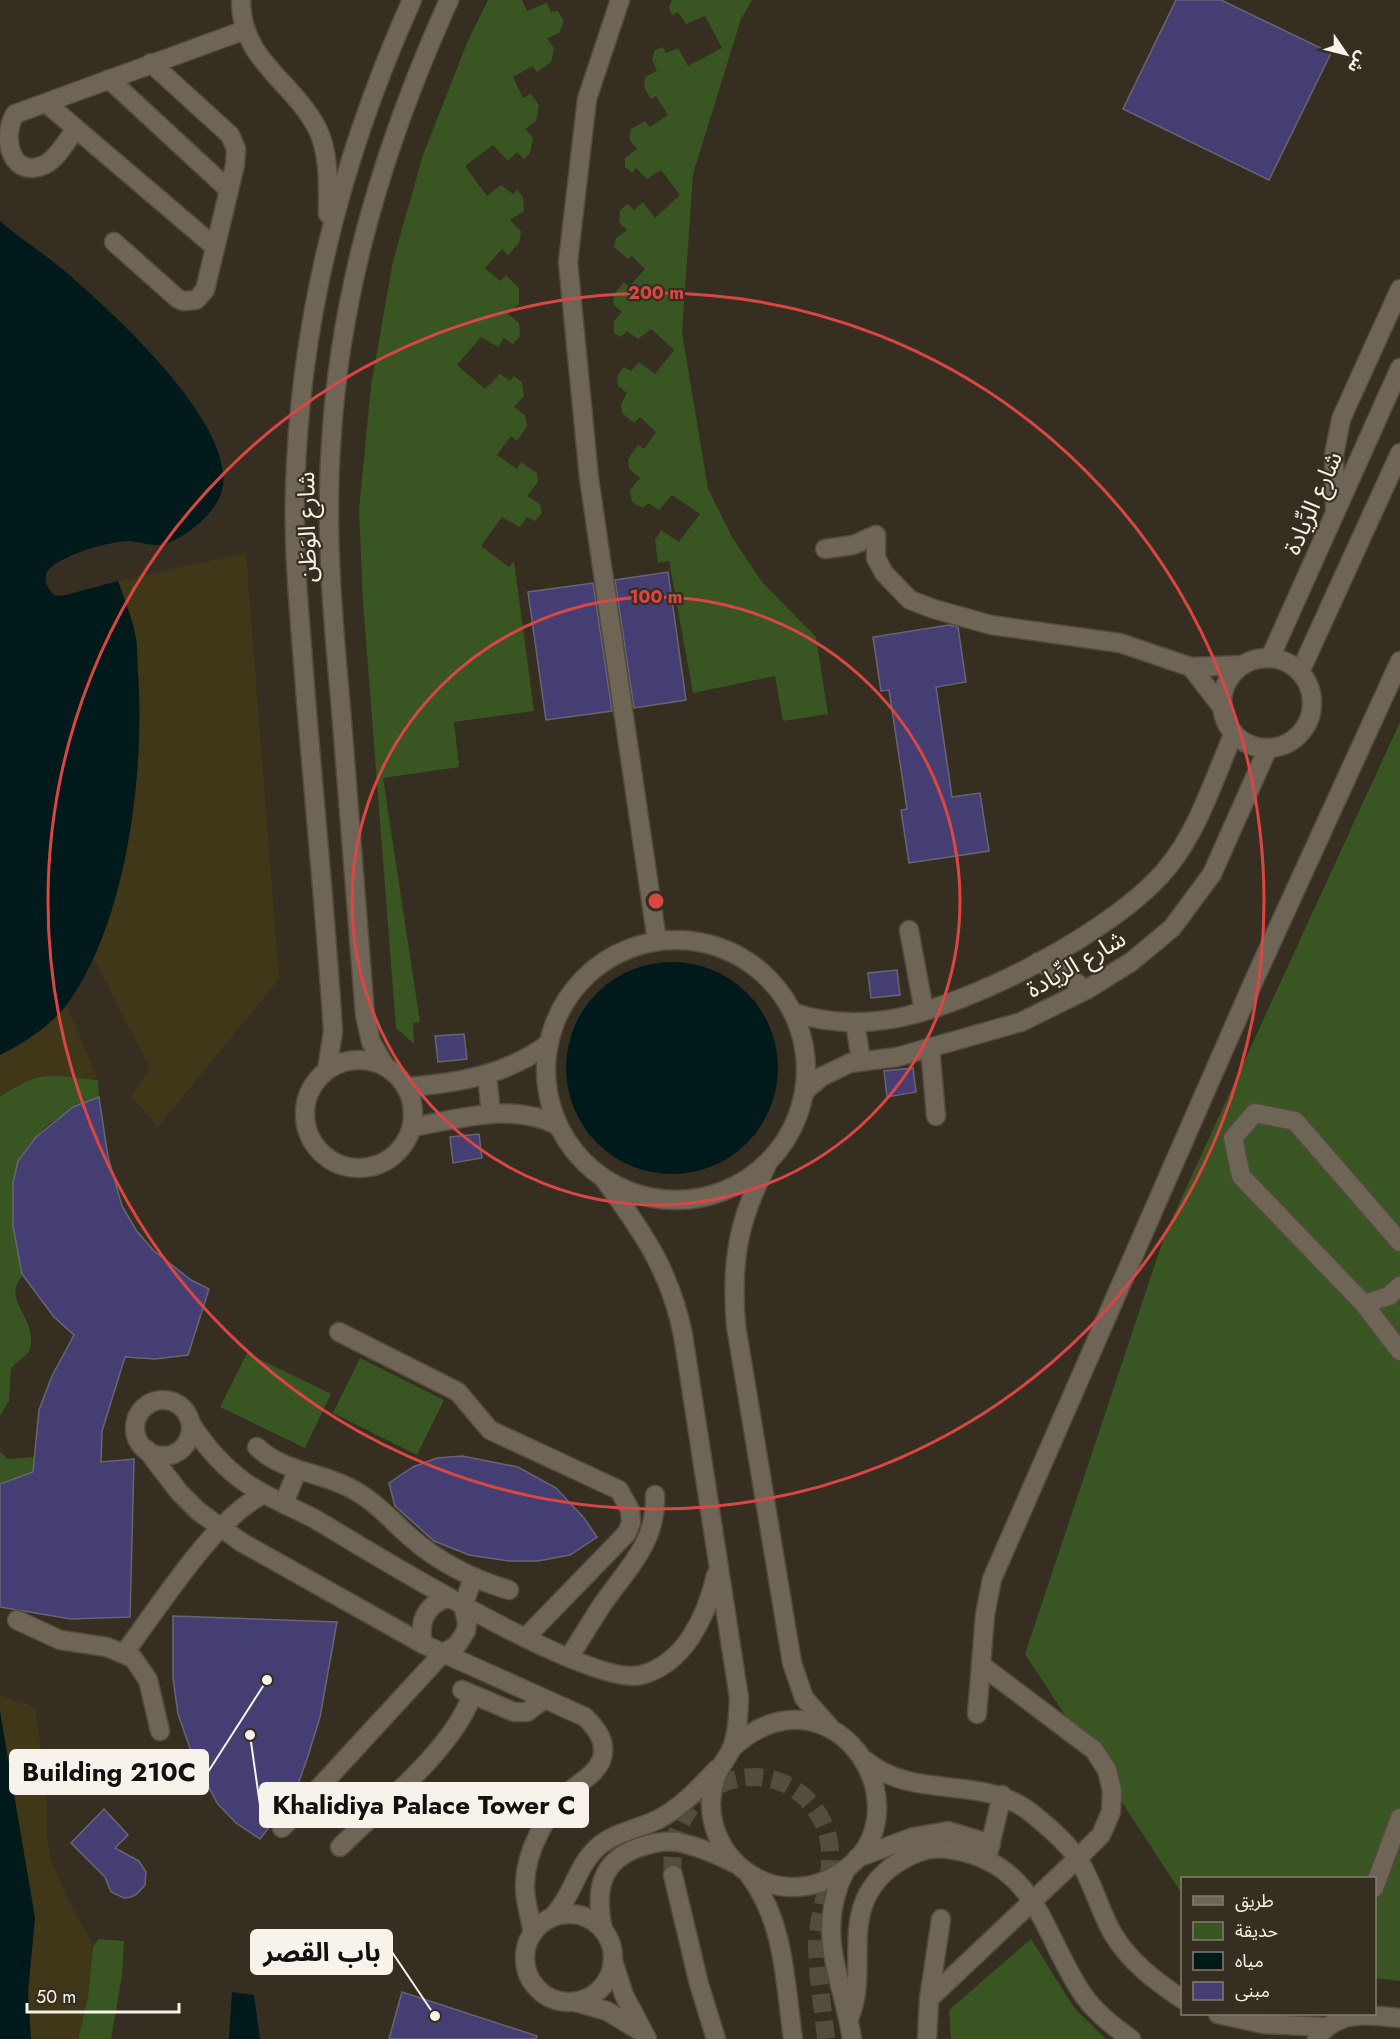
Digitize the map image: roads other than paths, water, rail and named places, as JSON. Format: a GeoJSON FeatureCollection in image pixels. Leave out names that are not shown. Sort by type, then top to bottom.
{"type":"FeatureCollection","features":[{"type":"Feature","properties":{"kind":"street"},"geometry":{"type":"LineString","coordinates":[[241,0],[244,30],[262,62],[302,105],[318,130],[327,170],[329,232]]}},
{"type":"Feature","properties":{"kind":"street","name":"شارع الوَطَن"},"geometry":{"type":"LineString","coordinates":[[327,1070],[333,1031],[297,582],[295,490],[302,391],[315,297],[329,232],[363,122],[412,0]]}},
{"type":"Feature","properties":{"kind":"street","name":"شارع الوَطَن"},"geometry":{"type":"LineString","coordinates":[[385,1066],[371,1042],[365,1015],[330,579],[331,442],[348,303],[367,217],[394,134],[449,0]]}},
{"type":"Feature","properties":{"kind":"street"},"geometry":{"type":"LineString","coordinates":[[620,0],[587,99],[568,262],[589,478],[657,941]]}},
{"type":"Feature","properties":{"kind":"street"},"geometry":{"type":"LineString","coordinates":[[75,129],[56,155],[44,165],[28,168],[14,162],[2,142],[5,127],[15,114],[244,30]]}},
{"type":"Feature","properties":{"kind":"street"},"geometry":{"type":"LineString","coordinates":[[114,242],[177,298],[189,302],[196,300],[205,290],[236,157],[230,135],[151,63]]}},
{"type":"Feature","properties":{"kind":"street"},"geometry":{"type":"LineString","coordinates":[[109,79],[229,190]]}},
{"type":"Feature","properties":{"kind":"street"},"geometry":{"type":"LineString","coordinates":[[46,103],[215,247]]}},
{"type":"Feature","properties":{"kind":"street"},"geometry":{"type":"LineString","coordinates":[[1335,513],[1334,455],[1341,419],[1400,289]]}},
{"type":"Feature","properties":{"kind":"street","name":"شارع الرِّيادة"},"geometry":{"type":"LineString","coordinates":[[1270,658],[1400,368]]}},
{"type":"Feature","properties":{"kind":"street"},"geometry":{"type":"LineString","coordinates":[[1300,672],[1400,453]]}},
{"type":"Feature","properties":{"kind":"street"},"geometry":{"type":"LineString","coordinates":[[825,549],[853,545],[876,535],[875,548],[880,567],[910,600],[991,625],[1120,643],[1191,667],[1243,665],[1261,658],[1287,662],[1300,672],[1311,692],[1311,715],[1306,726],[1290,742],[1268,748],[1249,744],[1234,733],[1228,725],[1222,706],[1191,667]]}},
{"type":"Feature","properties":{"kind":"street"},"geometry":{"type":"LineString","coordinates":[[976,1714],[985,1615],[992,1579],[1256,976],[1400,661]]}},
{"type":"Feature","properties":{"kind":"street"},"geometry":{"type":"LineString","coordinates":[[1222,706],[1227,683],[1243,665]]}},
{"type":"Feature","properties":{"kind":"street","name":"شارع الرِّيادة"},"geometry":{"type":"LineString","coordinates":[[794,1013],[826,1021],[855,1023],[892,1019],[924,1011],[994,984],[1038,962],[1121,912],[1139,898],[1169,866],[1195,825],[1234,733]]}},
{"type":"Feature","properties":{"kind":"street","name":"شارع الرِّيادة"},"geometry":{"type":"LineString","coordinates":[[805,1091],[830,1072],[861,1060],[897,1057],[1021,1022],[1086,990],[1156,943],[1186,911],[1224,853],[1268,748]]}},
{"type":"Feature","properties":{"kind":"street"},"geometry":{"type":"LineString","coordinates":[[909,930],[924,1011]]}},
{"type":"Feature","properties":{"kind":"street"},"geometry":{"type":"LineString","coordinates":[[613,1960],[611,1970],[601,1988],[585,1999],[555,2000],[531,1981],[525,1962],[525,1952],[533,1933],[566,1901],[582,1867],[597,1847],[675,1809],[720,1766],[731,1749],[736,1733],[739,1698],[683,1335],[673,1293],[654,1250],[604,1179],[575,1152],[557,1125],[549,1098],[546,1071],[549,1043],[557,1018],[570,995],[587,975],[624,951],[657,941],[681,940],[704,942],[748,961],[782,993],[794,1013],[805,1051],[805,1091],[798,1116],[786,1140],[770,1161],[752,1196],[738,1239],[733,1284],[736,1326],[792,1664],[804,1698],[823,1722],[847,1739],[878,1771],[908,1783],[1002,1795],[1029,1811],[1078,1858],[1113,1934],[1132,1959],[1154,1980],[1181,1998]]}},
{"type":"Feature","properties":{"kind":"street"},"geometry":{"type":"LineString","coordinates":[[1038,962],[1064,974],[1086,990]]}},
{"type":"Feature","properties":{"kind":"street"},"geometry":{"type":"LineString","coordinates":[[855,1023],[861,1060]]}},
{"type":"Feature","properties":{"kind":"street"},"geometry":{"type":"LineString","coordinates":[[407,1087],[487,1075],[521,1062],[549,1043]]}},
{"type":"Feature","properties":{"kind":"street"},"geometry":{"type":"LineString","coordinates":[[930,1047],[936,1116]]}},
{"type":"Feature","properties":{"kind":"street"},"geometry":{"type":"LineString","coordinates":[[355,1059],[371,1060],[385,1066],[407,1087],[413,1113],[412,1127],[402,1147],[382,1163],[354,1168],[327,1158],[309,1135],[306,1122],[309,1093],[327,1070],[340,1063],[355,1059]]}},
{"type":"Feature","properties":{"kind":"street"},"geometry":{"type":"LineString","coordinates":[[487,1075],[491,1114]]}},
{"type":"Feature","properties":{"kind":"street"},"geometry":{"type":"LineString","coordinates":[[412,1127],[491,1114],[520,1112],[557,1125]]}},
{"type":"Feature","properties":{"kind":"street"},"geometry":{"type":"LineString","coordinates":[[1400,1242],[1295,1121],[1255,1113],[1233,1138],[1241,1176],[1364,1304],[1400,1351]]}},
{"type":"Feature","properties":{"kind":"street"},"geometry":{"type":"LineString","coordinates":[[604,1179],[627,1191],[652,1198],[686,1200],[703,1198],[727,1190],[750,1177],[770,1161]]}},
{"type":"Feature","properties":{"kind":"street"},"geometry":{"type":"LineString","coordinates":[[1364,1304],[1389,1296],[1400,1286]]}},
{"type":"Feature","properties":{"kind":"street"},"geometry":{"type":"LineString","coordinates":[[339,1332],[458,1392],[490,1430],[609,1484],[626,1499],[631,1522],[627,1533],[526,1636]]}},
{"type":"Feature","properties":{"kind":"street"},"geometry":{"type":"LineString","coordinates":[[533,1933],[525,1894],[529,1858],[552,1811],[579,1783],[593,1774],[601,1760],[603,1743],[597,1728],[585,1717],[423,1644],[219,1527],[179,1492],[140,1444],[135,1427],[137,1418],[148,1404],[157,1401],[175,1402],[182,1408],[215,1456],[246,1483],[455,1602],[569,1658],[615,1673],[639,1676],[661,1668],[679,1652],[699,1623],[712,1592],[718,1567]]}},
{"type":"Feature","properties":{"kind":"street"},"geometry":{"type":"LineString","coordinates":[[147,1450],[164,1456],[181,1449],[187,1442],[191,1424]]}},
{"type":"Feature","properties":{"kind":"street"},"geometry":{"type":"LineString","coordinates":[[257,1447],[275,1462],[297,1471],[333,1480],[365,1497],[421,1547],[473,1578],[509,1590]]}},
{"type":"Feature","properties":{"kind":"street"},"geometry":{"type":"LineString","coordinates":[[284,1503],[297,1471]]}},
{"type":"Feature","properties":{"kind":"street"},"geometry":{"type":"LineString","coordinates":[[125,1652],[219,1527],[242,1506],[264,1494]]}},
{"type":"Feature","properties":{"kind":"street"},"geometry":{"type":"LineString","coordinates":[[569,1658],[602,1606],[646,1545],[654,1520],[655,1495]]}},
{"type":"Feature","properties":{"kind":"street"},"geometry":{"type":"LineString","coordinates":[[423,1644],[421,1634],[424,1615],[430,1607],[455,1602],[473,1578]]}},
{"type":"Feature","properties":{"kind":"street"},"geometry":{"type":"LineString","coordinates":[[282,1828],[443,1653],[458,1645],[466,1630],[467,1622],[455,1602]]}},
{"type":"Feature","properties":{"kind":"street"},"geometry":{"type":"LineString","coordinates":[[17,1620],[60,1640],[125,1652],[145,1672],[160,1731]]}},
{"type":"Feature","properties":{"kind":"street"},"geometry":{"type":"LineString","coordinates":[[929,1999],[1034,1902],[1101,1835],[1111,1812],[1112,1791],[1107,1770],[1094,1750],[981,1665]]}},
{"type":"Feature","properties":{"kind":"street"},"geometry":{"type":"LineString","coordinates":[[340,1847],[447,1740],[462,1719],[467,1693],[521,1713],[533,1709],[543,1700]]}},
{"type":"Feature","properties":{"kind":"street"},"geometry":{"type":"LineString","coordinates":[[731,1749],[757,1729],[788,1720],[804,1721],[835,1731]]}},
{"type":"Feature","properties":{"kind":"street"},"geometry":{"type":"LineString","coordinates":[[852,2039],[831,1946],[829,1926],[834,1896],[872,1832],[877,1803],[876,1788],[866,1760]]}},
{"type":"Feature","properties":{"kind":"street"},"geometry":{"type":"LineString","coordinates":[[720,1766],[711,1795],[714,1826],[723,1846],[758,1887],[775,1922],[793,2039]]}},
{"type":"Feature","properties":{"kind":"street"},"geometry":{"type":"LineString","coordinates":[[988,1851],[1002,1795]]}},
{"type":"Feature","properties":{"kind":"street"},"geometry":{"type":"LineString","coordinates":[[1376,1883],[1400,1818]]}},
{"type":"Feature","properties":{"kind":"street"},"geometry":{"type":"LineString","coordinates":[[603,1930],[599,1904],[604,1877],[613,1861],[628,1851],[653,1843],[675,1842],[707,1850],[769,1883],[796,1887],[823,1882],[852,1863],[913,1837],[948,1831],[988,1851],[1012,1876],[1034,1902],[1066,1967],[1085,1998],[1110,2023],[1131,2039]]}},
{"type":"Feature","properties":{"kind":"street"},"geometry":{"type":"LineString","coordinates":[[849,2018],[858,1986],[857,1925],[864,1902],[876,1882],[903,1859],[926,1850],[988,1851]]}},
{"type":"Feature","properties":{"kind":"street"},"geometry":{"type":"LineString","coordinates":[[673,1875],[699,1984],[716,2039]]}},
{"type":"Feature","properties":{"kind":"street"},"geometry":{"type":"LineString","coordinates":[[550,1918],[575,1914],[591,1920],[603,1930],[609,1939],[624,1995],[646,2038]]}},
{"type":"Feature","properties":{"kind":"street"},"geometry":{"type":"LineString","coordinates":[[927,2039],[929,1999],[941,1919]]}},
{"type":"Feature","properties":{"kind":"street"},"geometry":{"type":"LineString","coordinates":[[575,2001],[614,2014],[646,2038]]}},
{"type":"Feature","properties":{"kind":"street"},"geometry":{"type":"LineString","coordinates":[[1226,2015],[1263,2024],[1320,2033],[1342,2015],[1400,2018]]}},
{"type":"Feature","properties":{"kind":"water"},"geometry":{"type":"Polygon","coordinates":[[[0,221],[54,262],[138,339],[192,404],[212,436],[222,467],[221,494],[218,502],[199,523],[184,535],[163,544],[153,545],[128,541],[82,551],[50,568],[46,575],[46,583],[50,590],[54,595],[62,596],[118,581],[133,627],[137,648],[139,713],[134,800],[128,844],[118,889],[105,931],[88,969],[68,1003],[54,1019],[28,1039],[0,1055],[0,221]]]}},
{"type":"Feature","properties":{"kind":"water"},"geometry":{"type":"Polygon","coordinates":[[[672,962],[693,964],[713,970],[731,980],[747,993],[760,1009],[770,1027],[776,1047],[778,1068],[776,1089],[770,1109],[760,1127],[747,1143],[731,1156],[713,1166],[693,1172],[672,1174],[651,1172],[631,1166],[613,1156],[597,1143],[584,1127],[574,1109],[568,1089],[566,1068],[568,1047],[574,1027],[584,1009],[597,993],[613,980],[631,970],[651,964],[672,962]]]}},
{"type":"Feature","properties":{"kind":"water"},"geometry":{"type":"Polygon","coordinates":[[[0,1711],[35,1918],[28,1992],[31,2039],[0,2039],[0,1711]]]}},
{"type":"Feature","properties":{"kind":"water"},"geometry":{"type":"Polygon","coordinates":[[[232,1992],[254,1995],[260,2039],[229,2039],[232,1992]]]}},
{"type":"Feature","properties":{"kind":"tunnel"},"geometry":{"type":"LineString","coordinates":[[673,1875],[675,1840],[687,1812],[707,1792],[732,1780],[758,1777],[785,1784],[808,1800],[825,1827],[829,1841],[829,1870],[817,1944],[826,2039]]}},
{"type":"Feature","properties":{"kind":"place","name":"Building 210C"},"geometry":{"type":"Point","coordinates":[267,1680]}},
{"type":"Feature","properties":{"kind":"place","name":"Khalidiya Palace Tower C"},"geometry":{"type":"Point","coordinates":[250,1735]}},
{"type":"Feature","properties":{"kind":"place","name":"باب القصر"},"geometry":{"type":"Point","coordinates":[435,2016]}}]}
